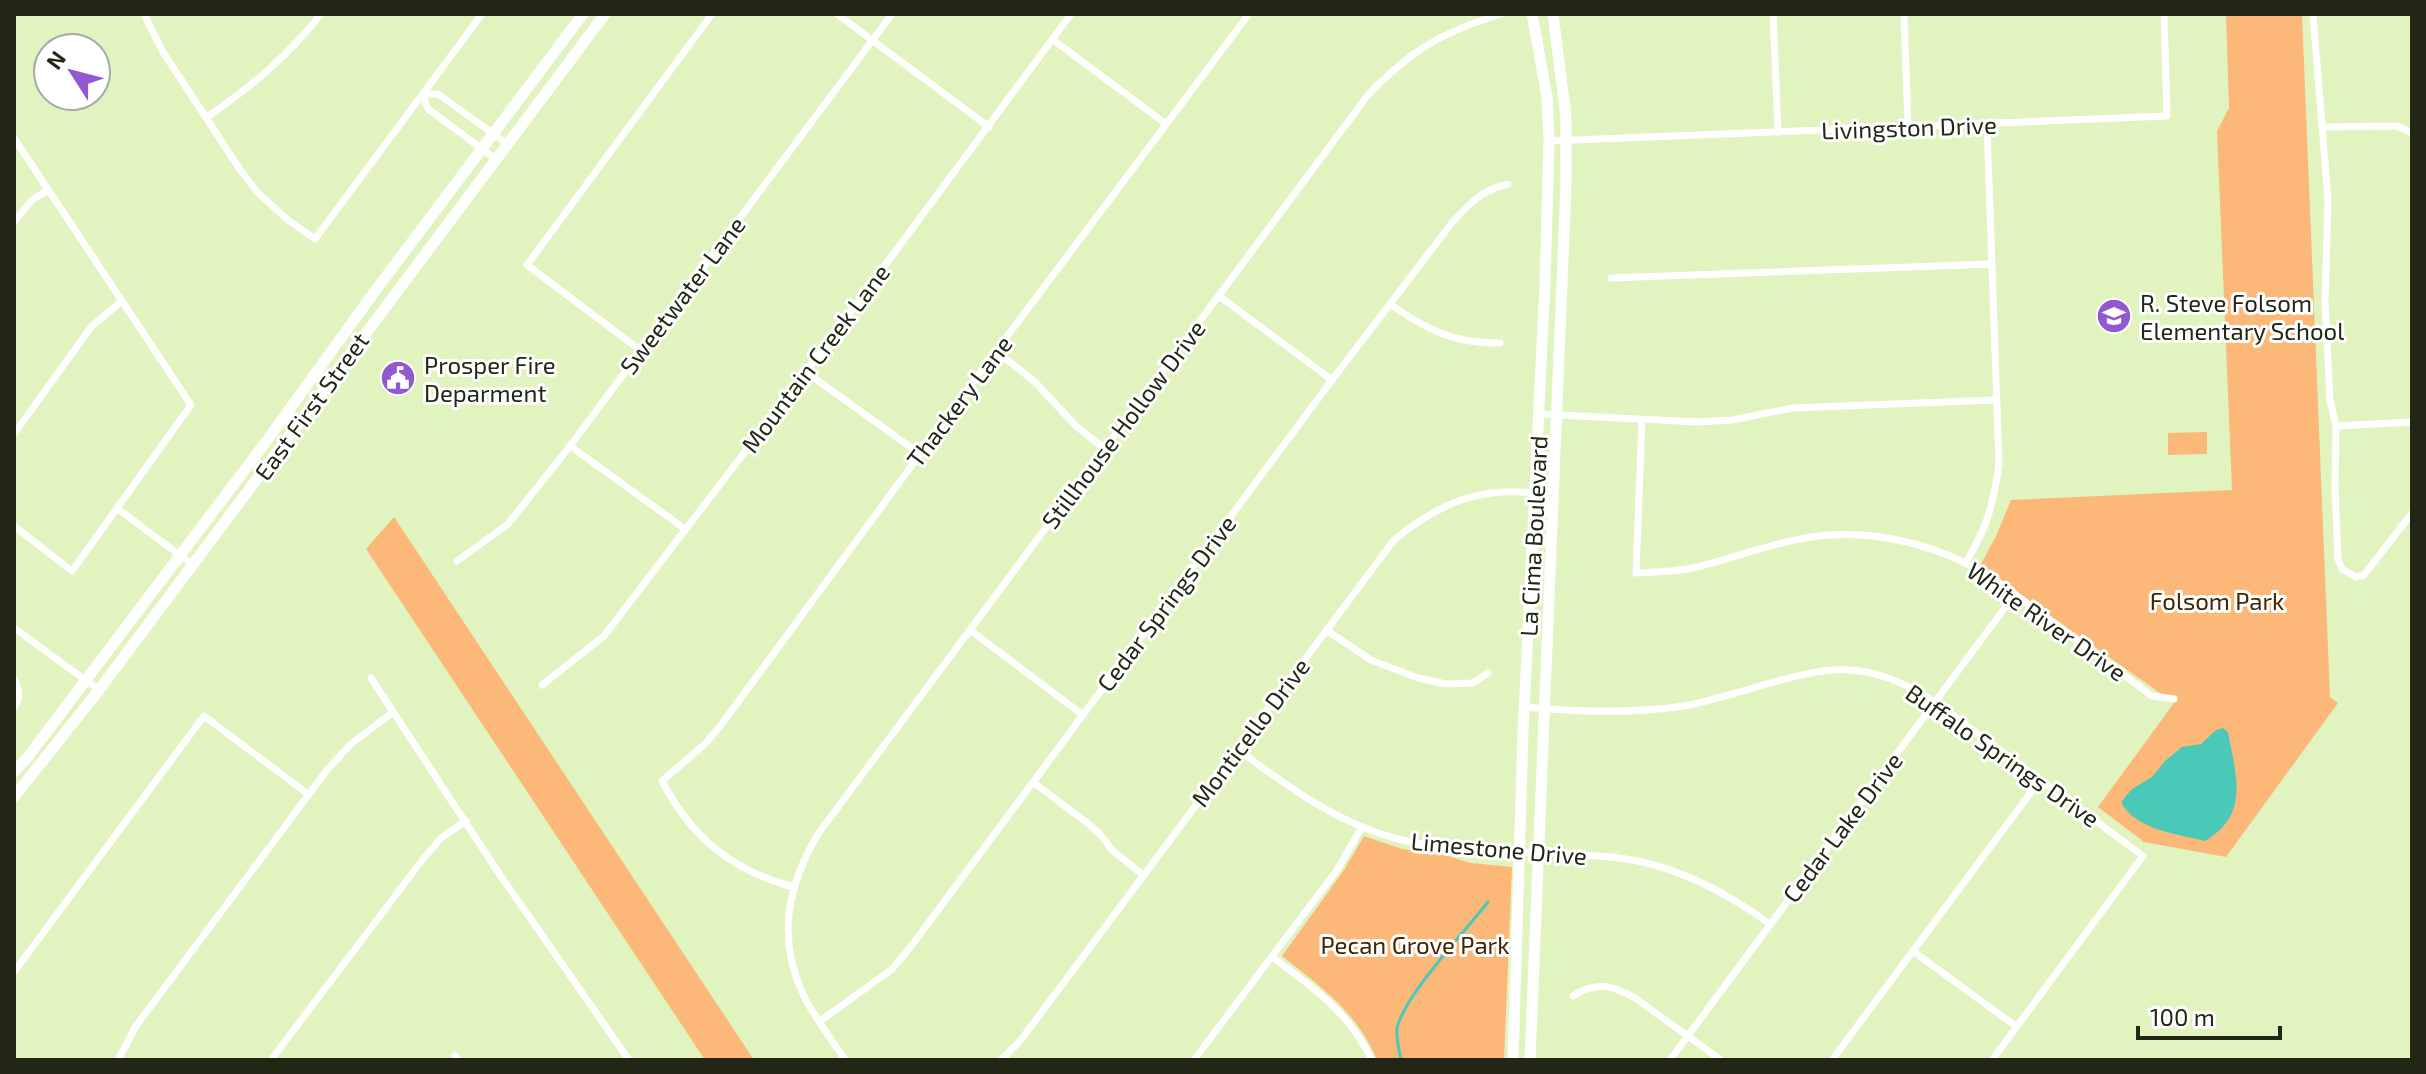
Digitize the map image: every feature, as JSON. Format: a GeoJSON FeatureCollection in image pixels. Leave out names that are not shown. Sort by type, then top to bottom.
{"type":"FeatureCollection","features":[{"type":"Feature","properties":{"kind":"street"},"geometry":{"type":"LineString","coordinates":[[144,14],[163,52],[239,168],[258,193],[315,239],[482,14]]}},
{"type":"Feature","properties":{"kind":"street"},"geometry":{"type":"LineString","coordinates":[[207,117],[278,64],[321,14]]}},
{"type":"Feature","properties":{"kind":"street","name":"East First Street"},"geometry":{"type":"LineString","coordinates":[[14,772],[268,439],[583,14]]}},
{"type":"Feature","properties":{"kind":"street","name":"East First Street"},"geometry":{"type":"LineString","coordinates":[[14,797],[99,690],[605,14]]}},
{"type":"Feature","properties":{"kind":"street"},"geometry":{"type":"LineString","coordinates":[[640,350],[527,265],[712,14]]}},
{"type":"Feature","properties":{"kind":"street"},"geometry":{"type":"LineString","coordinates":[[837,14],[989,127]]}},
{"type":"Feature","properties":{"kind":"street","name":"Sweetwater Lane"},"geometry":{"type":"LineString","coordinates":[[457,561],[508,524],[570,446],[892,14]]}},
{"type":"Feature","properties":{"kind":"street","name":"Mountain Creek Lane"},"geometry":{"type":"LineString","coordinates":[[542,685],[604,636],[806,372],[1071,14]]}},
{"type":"Feature","properties":{"kind":"street","name":"Thackery Lane"},"geometry":{"type":"LineString","coordinates":[[793,887],[751,872],[709,844],[687,822],[662,781],[705,744],[721,725],[1249,14]]}},
{"type":"Feature","properties":{"kind":"street","name":"Stillhouse Hollow Drive"},"geometry":{"type":"LineString","coordinates":[[845,1060],[802,992],[792,959],[789,901],[804,858],[818,834],[1368,95],[1396,66],[1431,42],[1471,23],[1501,14]]}},
{"type":"Feature","properties":{"kind":"street","name":"La Cima Boulevard"},"geometry":{"type":"LineString","coordinates":[[1513,1060],[1549,141],[1547,97],[1532,14]]}},
{"type":"Feature","properties":{"kind":"street","name":"La Cima Boulevard"},"geometry":{"type":"LineString","coordinates":[[1530,1060],[1566,140],[1553,14]]}},
{"type":"Feature","properties":{"kind":"street"},"geometry":{"type":"LineString","coordinates":[[1773,14],[1778,132]]}},
{"type":"Feature","properties":{"kind":"street"},"geometry":{"type":"LineString","coordinates":[[1904,14],[1908,125]]}},
{"type":"Feature","properties":{"kind":"street","name":"Livingston Drive"},"geometry":{"type":"LineString","coordinates":[[1549,141],[2167,116],[2164,14]]}},
{"type":"Feature","properties":{"kind":"street"},"geometry":{"type":"LineString","coordinates":[[2313,14],[2328,200],[2325,303],[2330,400],[2336,426],[2338,559],[2342,569],[2356,577],[2364,575],[2412,513]]}},
{"type":"Feature","properties":{"kind":"street"},"geometry":{"type":"LineString","coordinates":[[1052,39],[1166,124]]}},
{"type":"Feature","properties":{"kind":"street"},"geometry":{"type":"LineString","coordinates":[[422,94],[438,94],[509,145]]}},
{"type":"Feature","properties":{"kind":"street"},"geometry":{"type":"LineString","coordinates":[[422,94],[428,109],[497,160]]}},
{"type":"Feature","properties":{"kind":"street"},"geometry":{"type":"LineString","coordinates":[[1966,562],[1982,535],[1993,504],[1999,464],[1987,125]]}},
{"type":"Feature","properties":{"kind":"street"},"geometry":{"type":"LineString","coordinates":[[2323,127],[2397,126],[2412,133]]}},
{"type":"Feature","properties":{"kind":"street"},"geometry":{"type":"LineString","coordinates":[[14,138],[191,405],[72,571],[14,526]]}},
{"type":"Feature","properties":{"kind":"street","name":"Cedar Springs Drive"},"geometry":{"type":"LineString","coordinates":[[820,1021],[891,970],[925,929],[1390,304],[1467,207],[1489,189],[1508,184]]}},
{"type":"Feature","properties":{"kind":"street"},"geometry":{"type":"LineString","coordinates":[[14,222],[32,200],[48,190]]}},
{"type":"Feature","properties":{"kind":"street"},"geometry":{"type":"LineString","coordinates":[[1611,278],[1992,264]]}},
{"type":"Feature","properties":{"kind":"street"},"geometry":{"type":"LineString","coordinates":[[375,291],[389,301]]}},
{"type":"Feature","properties":{"kind":"street"},"geometry":{"type":"LineString","coordinates":[[1219,296],[1332,380]]}},
{"type":"Feature","properties":{"kind":"street"},"geometry":{"type":"LineString","coordinates":[[14,434],[91,327],[122,301]]}},
{"type":"Feature","properties":{"kind":"street"},"geometry":{"type":"LineString","coordinates":[[1390,304],[1418,323],[1459,340],[1480,344],[1500,343]]}},
{"type":"Feature","properties":{"kind":"street"},"geometry":{"type":"LineString","coordinates":[[338,342],[351,352]]}},
{"type":"Feature","properties":{"kind":"street"},"geometry":{"type":"LineString","coordinates":[[996,351],[1034,381],[1076,426],[1105,449]]}},
{"type":"Feature","properties":{"kind":"street"},"geometry":{"type":"LineString","coordinates":[[806,372],[920,454]]}},
{"type":"Feature","properties":{"kind":"street"},"geometry":{"type":"LineString","coordinates":[[1539,414],[1698,422],[1732,420],[1793,408],[1996,400]]}},
{"type":"Feature","properties":{"kind":"street","name":"White River Drive"},"geometry":{"type":"LineString","coordinates":[[1642,420],[1636,573],[1689,569],[1795,540],[1841,534],[1900,540],[1929,547],[1966,562],[2015,594],[2152,696],[2174,699]]}},
{"type":"Feature","properties":{"kind":"street"},"geometry":{"type":"LineString","coordinates":[[2336,426],[2412,422]]}},
{"type":"Feature","properties":{"kind":"street"},"geometry":{"type":"LineString","coordinates":[[268,439],[281,448]]}},
{"type":"Feature","properties":{"kind":"street"},"geometry":{"type":"LineString","coordinates":[[570,446],[685,529]]}},
{"type":"Feature","properties":{"kind":"street","name":"Monticello Drive"},"geometry":{"type":"LineString","coordinates":[[1001,1060],[1020,1041],[1394,540],[1413,525],[1460,499],[1481,493],[1535,492],[1553,496]]}},
{"type":"Feature","properties":{"kind":"street"},"geometry":{"type":"LineString","coordinates":[[118,509],[193,565]]}},
{"type":"Feature","properties":{"kind":"street","name":"Cedar Lake Drive"},"geometry":{"type":"LineString","coordinates":[[1670,1060],[2015,594]]}},
{"type":"Feature","properties":{"kind":"street"},"geometry":{"type":"LineString","coordinates":[[14,628],[99,690]]}},
{"type":"Feature","properties":{"kind":"street"},"geometry":{"type":"LineString","coordinates":[[970,630],[1083,715]]}},
{"type":"Feature","properties":{"kind":"street"},"geometry":{"type":"LineString","coordinates":[[1326,630],[1371,660],[1418,678],[1446,684],[1473,683],[1488,673]]}},
{"type":"Feature","properties":{"kind":"street","name":"Buffalo Springs Drive"},"geometry":{"type":"LineString","coordinates":[[1525,707],[1611,713],[1686,706],[1829,668],[1859,670],[1917,690],[2143,856],[2017,1027]]}},
{"type":"Feature","properties":{"kind":"street"},"geometry":{"type":"LineString","coordinates":[[371,678],[500,875],[629,1060]]}},
{"type":"Feature","properties":{"kind":"street"},"geometry":{"type":"LineString","coordinates":[[14,679],[18,686],[18,702],[14,707]]}},
{"type":"Feature","properties":{"kind":"street"},"geometry":{"type":"LineString","coordinates":[[118,1060],[136,1026],[308,794],[351,744],[393,712]]}},
{"type":"Feature","properties":{"kind":"street"},"geometry":{"type":"LineString","coordinates":[[14,972],[204,716],[308,794]]}},
{"type":"Feature","properties":{"kind":"street","name":"Limestone Drive"},"geometry":{"type":"LineString","coordinates":[[1237,749],[1308,799],[1362,827],[1428,845],[1623,858],[1664,867],[1741,903],[1770,924]]}},
{"type":"Feature","properties":{"kind":"street"},"geometry":{"type":"LineString","coordinates":[[1832,1060],[2040,780]]}},
{"type":"Feature","properties":{"kind":"street"},"geometry":{"type":"LineString","coordinates":[[1034,783],[1086,822],[1112,850],[1143,875]]}},
{"type":"Feature","properties":{"kind":"street"},"geometry":{"type":"LineString","coordinates":[[271,1060],[423,859],[441,838],[466,821]]}},
{"type":"Feature","properties":{"kind":"street"},"geometry":{"type":"LineString","coordinates":[[1194,1060],[1337,870],[1362,827]]}},
{"type":"Feature","properties":{"kind":"street"},"geometry":{"type":"LineString","coordinates":[[1914,952],[2017,1027],[1992,1060]]}},
{"type":"Feature","properties":{"kind":"street"},"geometry":{"type":"LineString","coordinates":[[1272,957],[1322,994],[1340,1012],[1354,1027],[1372,1060]]}},
{"type":"Feature","properties":{"kind":"street"},"geometry":{"type":"LineString","coordinates":[[1573,996],[1589,986],[1621,990],[1721,1060]]}},
{"type":"Feature","properties":{"kind":"green space","name":"Folsom Park"},"geometry":{"type":"Polygon","coordinates":[[[2226,14],[2302,14],[2330,697],[2338,703],[2226,857],[2144,842],[2098,807],[2174,703],[1980,566],[2011,500],[2232,490],[2217,131],[2229,108],[2226,14]]]}},
{"type":"Feature","properties":{"kind":"green space"},"geometry":{"type":"Polygon","coordinates":[[[2207,432],[2207,454],[2168,455],[2168,433],[2207,432]]]}},
{"type":"Feature","properties":{"kind":"green space"},"geometry":{"type":"Polygon","coordinates":[[[394,517],[754,1060],[705,1060],[366,549],[394,517]]]}},
{"type":"Feature","properties":{"kind":"green space","name":"Pecan Grove Park"},"geometry":{"type":"Polygon","coordinates":[[[1364,836],[1402,849],[1441,854],[1471,863],[1512,867],[1504,1060],[1377,1060],[1349,1014],[1282,956],[1344,870],[1364,836]]]}},
{"type":"Feature","properties":{"kind":"water"},"geometry":{"type":"Polygon","coordinates":[[[2223,728],[2228,732],[2236,793],[2229,819],[2219,831],[2205,841],[2147,825],[2128,811],[2121,802],[2132,789],[2152,777],[2182,747],[2201,744],[2216,730],[2223,728]]]}},
{"type":"Feature","properties":{"kind":"waterway"},"geometry":{"type":"LineString","coordinates":[[1401,1060],[1397,1033],[1401,1016],[1422,982],[1488,902]]}},
{"type":"Feature","properties":{"kind":"place","name":"R. Steve Folsom Elementary School"},"geometry":{"type":"Point","coordinates":[2114,316]}},
{"type":"Feature","properties":{"kind":"place","name":"Prosper Fire Deparment"},"geometry":{"type":"Point","coordinates":[398,378]}}]}
